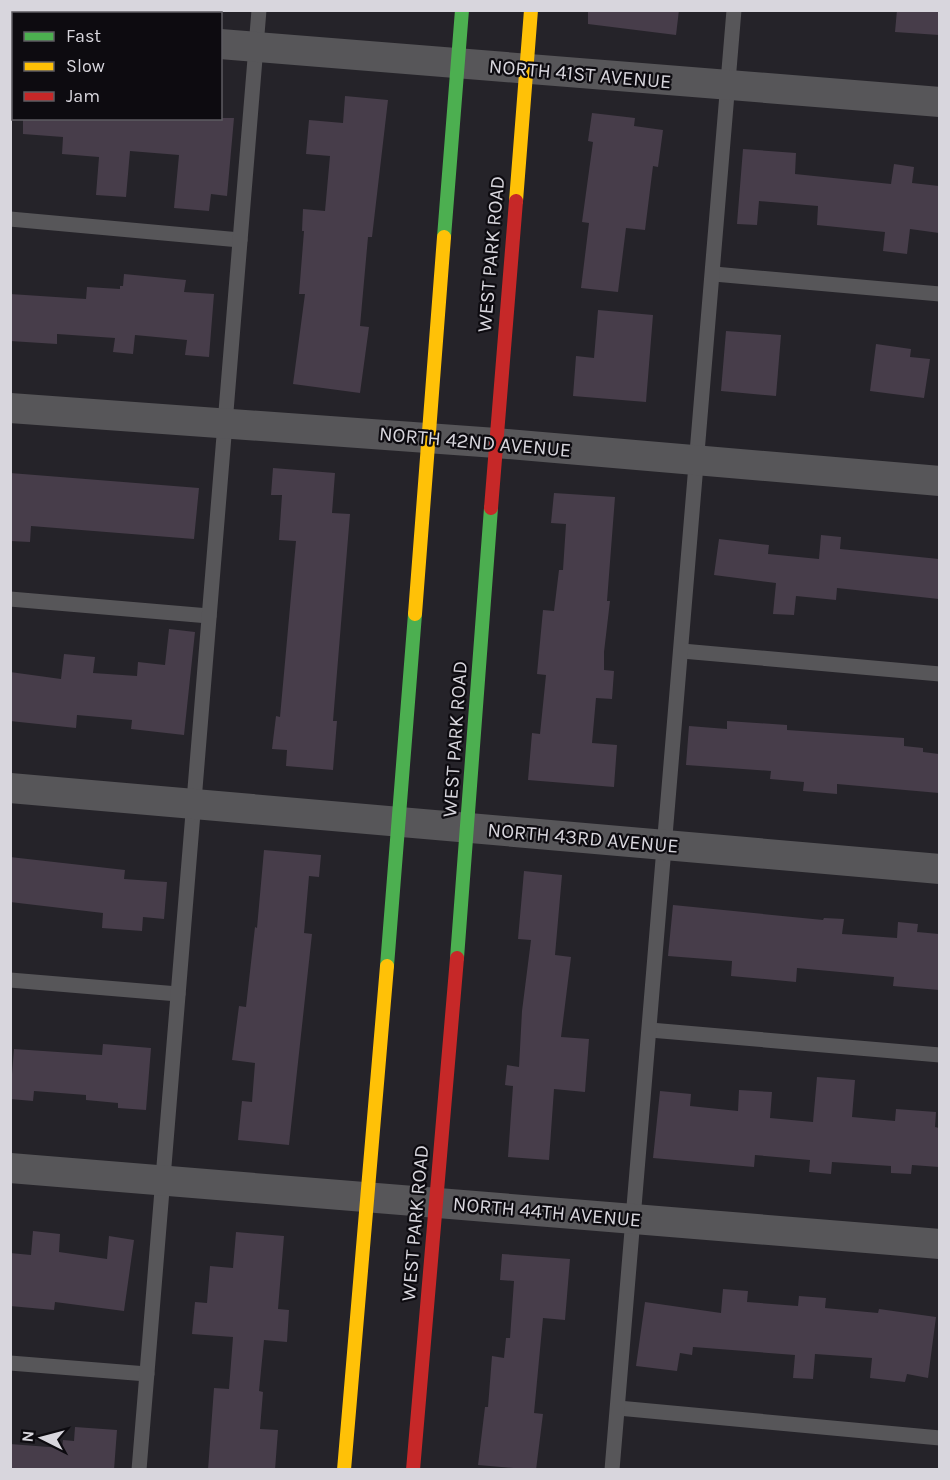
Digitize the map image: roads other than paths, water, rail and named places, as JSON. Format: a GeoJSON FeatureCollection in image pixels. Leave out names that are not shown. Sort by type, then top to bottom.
{"type":"FeatureCollection","features":[{"type":"Feature","properties":{"kind":"street"},"geometry":{"type":"LineString","coordinates":[[344,1470],[369,1197],[396,822],[429,439],[462,10]]}},
{"type":"Feature","properties":{"kind":"street","name":"WEST PARK ROAD"},"geometry":{"type":"LineString","coordinates":[[413,1470],[468,829],[495,443],[531,10]]}},
{"type":"Feature","properties":{"kind":"street","name":"NORTH 41ST AVENUE"},"geometry":{"type":"LineString","coordinates":[[222,44],[939,102]]}},
{"type":"Feature","properties":{"kind":"street","name":"NORTH 42ND AVENUE"},"geometry":{"type":"LineString","coordinates":[[10,408],[495,443],[939,481]]}},
{"type":"Feature","properties":{"kind":"street","name":"NORTH 43RD AVENUE"},"geometry":{"type":"LineString","coordinates":[[10,788],[939,869]]}},
{"type":"Feature","properties":{"kind":"street","name":"NORTH 44TH AVENUE"},"geometry":{"type":"LineString","coordinates":[[10,1168],[939,1244]]}},
{"type":"Feature","properties":{"kind":"lane"},"geometry":{"type":"LineString","coordinates":[[138,1470],[259,10]]}},
{"type":"Feature","properties":{"kind":"lane"},"geometry":{"type":"LineString","coordinates":[[612,1470],[714,274],[734,10]]}},
{"type":"Feature","properties":{"kind":"lane"},"geometry":{"type":"LineString","coordinates":[[10,219],[240,240]]}},
{"type":"Feature","properties":{"kind":"lane"},"geometry":{"type":"LineString","coordinates":[[714,274],[939,294]]}},
{"type":"Feature","properties":{"kind":"lane"},"geometry":{"type":"LineString","coordinates":[[10,599],[209,616]]}},
{"type":"Feature","properties":{"kind":"lane"},"geometry":{"type":"LineString","coordinates":[[682,651],[939,674]]}},
{"type":"Feature","properties":{"kind":"lane"},"geometry":{"type":"LineString","coordinates":[[10,980],[178,994]]}},
{"type":"Feature","properties":{"kind":"lane"},"geometry":{"type":"LineString","coordinates":[[650,1030],[939,1055]]}},
{"type":"Feature","properties":{"kind":"lane"},"geometry":{"type":"LineString","coordinates":[[10,1363],[147,1374]]}},
{"type":"Feature","properties":{"kind":"lane"},"geometry":{"type":"LineString","coordinates":[[618,1408],[939,1438]]}}]}
